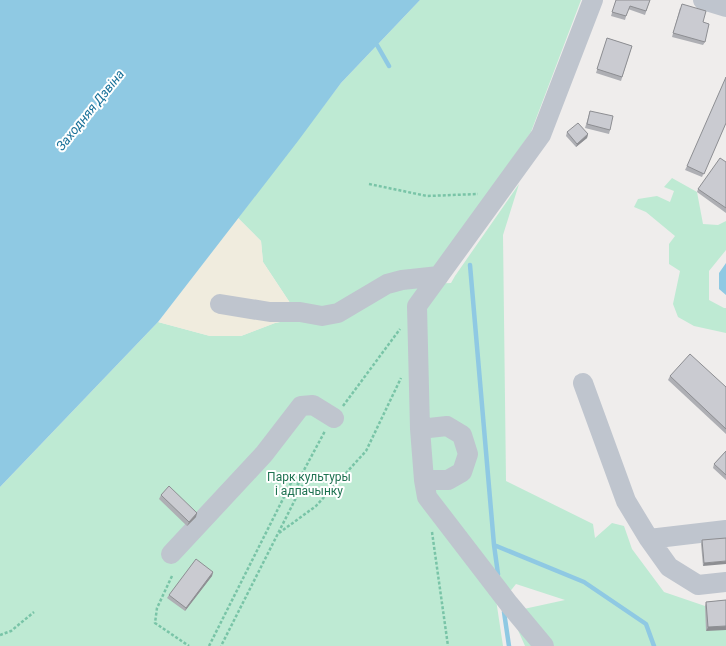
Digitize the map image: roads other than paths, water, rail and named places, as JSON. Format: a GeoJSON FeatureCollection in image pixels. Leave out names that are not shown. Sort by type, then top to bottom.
{"type":"FeatureCollection","features":[{"type":"Feature","properties":{"kind":"street"},"geometry":{"type":"LineString","coordinates":[[544,646],[426,497],[420,429],[417,306],[540,135],[593,0]]}},
{"type":"Feature","properties":{"kind":"street"},"geometry":{"type":"LineString","coordinates":[[703,0],[726,6]]}},
{"type":"Feature","properties":{"kind":"street"},"geometry":{"type":"LineString","coordinates":[[220,304],[270,312],[300,312],[322,316],[338,314],[387,284],[442,271]]}},
{"type":"Feature","properties":{"kind":"street"},"geometry":{"type":"LineString","coordinates":[[583,383],[626,501],[649,538],[669,566],[698,585],[726,582]]}},
{"type":"Feature","properties":{"kind":"street"},"geometry":{"type":"LineString","coordinates":[[171,554],[264,454],[301,406],[313,405],[334,418]]}},
{"type":"Feature","properties":{"kind":"street"},"geometry":{"type":"LineString","coordinates":[[420,429],[447,426],[462,435],[468,454],[462,472],[448,480],[424,480]]}},
{"type":"Feature","properties":{"kind":"street"},"geometry":{"type":"LineString","coordinates":[[649,538],[726,530]]}},
{"type":"Feature","properties":{"kind":"water","name":"Заходняя Дзвіна"},"geometry":{"type":"Polygon","coordinates":[[[0,0],[420,0],[341,83],[158,322],[0,487],[0,0]]]}},
{"type":"Feature","properties":{"kind":"water"},"geometry":{"type":"Polygon","coordinates":[[[726,263],[726,295],[719,289],[719,273],[726,263]]]}},
{"type":"Feature","properties":{"kind":"waterway"},"geometry":{"type":"LineString","coordinates":[[373,43],[377,45],[389,66]]}},
{"type":"Feature","properties":{"kind":"waterway"},"geometry":{"type":"LineString","coordinates":[[470,265],[494,545],[584,582],[646,624],[654,646]]}},
{"type":"Feature","properties":{"kind":"waterway"},"geometry":{"type":"LineString","coordinates":[[494,545],[498,574]]}},
{"type":"Feature","properties":{"kind":"waterway"},"geometry":{"type":"LineString","coordinates":[[504,612],[509,646]]}},
{"type":"Feature","properties":{"kind":"park label","name":"Парк культуры і адпачынку"},"geometry":{"type":"Point","coordinates":[309,484]}}]}
